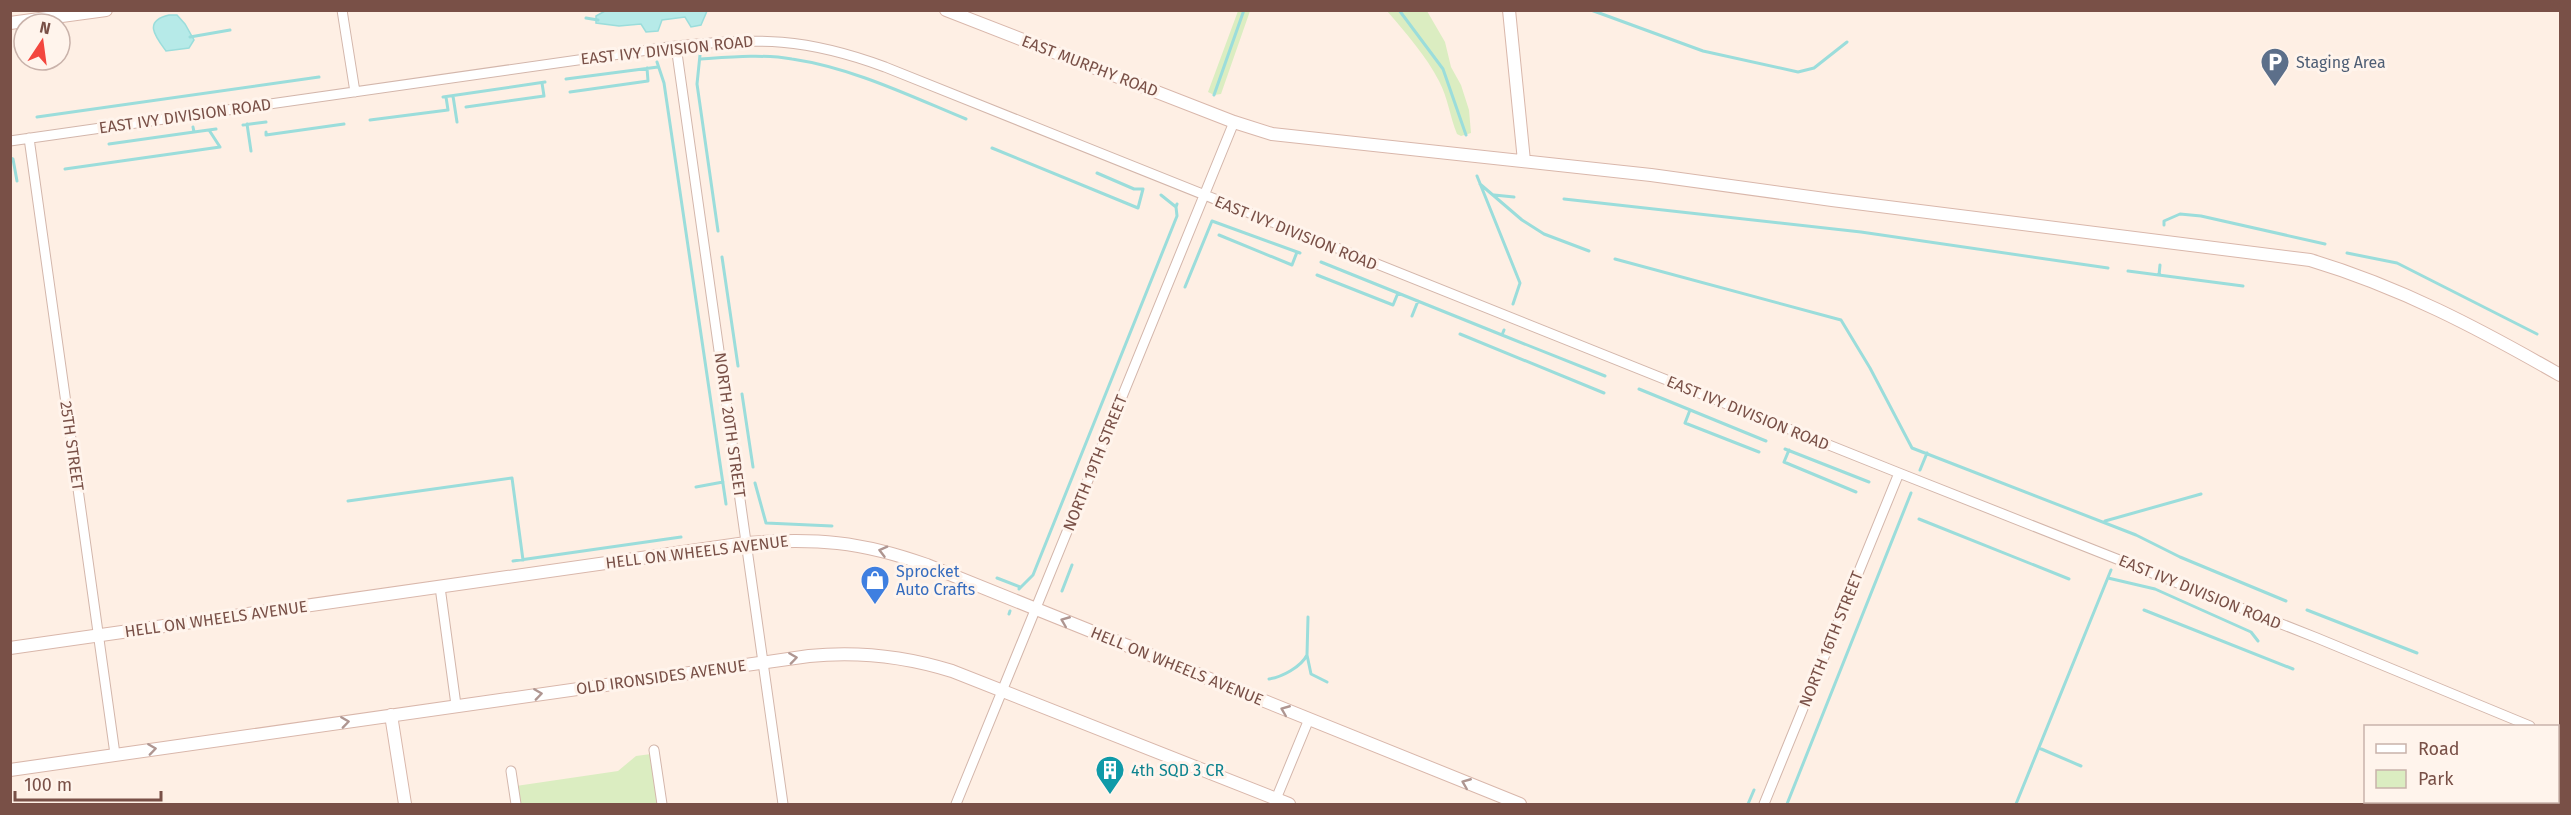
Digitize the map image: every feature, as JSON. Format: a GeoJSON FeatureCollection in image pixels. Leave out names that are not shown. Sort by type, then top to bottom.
{"type":"FeatureCollection","features":[{"type":"Feature","properties":{"kind":"street"},"geometry":{"type":"LineString","coordinates":[[10,23],[106,10]]}},
{"type":"Feature","properties":{"kind":"street"},"geometry":{"type":"LineString","coordinates":[[342,10],[356,92]]}},
{"type":"Feature","properties":{"kind":"street","name":"EAST MURPHY ROAD"},"geometry":{"type":"LineString","coordinates":[[946,10],[1234,122],[1272,134],[1650,175],[1832,201],[2310,260],[2350,272],[2402,292],[2472,324],[2560,375]]}},
{"type":"Feature","properties":{"kind":"street"},"geometry":{"type":"LineString","coordinates":[[1509,10],[1524,161]]}},
{"type":"Feature","properties":{"kind":"street","name":"EAST IVY DIVISION ROAD"},"geometry":{"type":"LineString","coordinates":[[10,141],[676,46],[752,40],[781,41],[842,52],[885,67],[2317,638],[2528,725]]}},
{"type":"Feature","properties":{"kind":"street","name":"NORTH 20TH STREET"},"geometry":{"type":"LineString","coordinates":[[676,46],[783,804]]}},
{"type":"Feature","properties":{"kind":"street","name":"NORTH 19TH STREET"},"geometry":{"type":"LineString","coordinates":[[956,804],[1234,122]]}},
{"type":"Feature","properties":{"kind":"street","name":"25TH STREET"},"geometry":{"type":"LineString","coordinates":[[29,138],[115,754]]}},
{"type":"Feature","properties":{"kind":"street","name":"NORTH 16TH STREET"},"geometry":{"type":"LineString","coordinates":[[1764,804],[1899,473]]}},
{"type":"Feature","properties":{"kind":"street","name":"HELL ON WHEELS AVENUE"},"geometry":{"type":"LineString","coordinates":[[10,648],[746,543],[809,540],[859,544],[918,562],[1520,804]]}},
{"type":"Feature","properties":{"kind":"street"},"geometry":{"type":"LineString","coordinates":[[440,587],[456,705]]}},
{"type":"Feature","properties":{"kind":"street","name":"OLD IRONSIDES AVENUE"},"geometry":{"type":"LineString","coordinates":[[10,770],[828,654],[877,655],[932,665],[1002,689],[1289,804]]}},
{"type":"Feature","properties":{"kind":"street"},"geometry":{"type":"LineString","coordinates":[[391,715],[405,804]]}},
{"type":"Feature","properties":{"kind":"street"},"geometry":{"type":"LineString","coordinates":[[1276,799],[1309,719]]}},
{"type":"Feature","properties":{"kind":"street"},"geometry":{"type":"LineString","coordinates":[[654,750],[662,804]]}},
{"type":"Feature","properties":{"kind":"street"},"geometry":{"type":"LineString","coordinates":[[511,771],[516,804]]}},
{"type":"Feature","properties":{"kind":"green space"},"geometry":{"type":"Polygon","coordinates":[[[1238,11],[1250,11],[1221,94],[1214,95],[1208,92],[1238,11]]]}},
{"type":"Feature","properties":{"kind":"green space"},"geometry":{"type":"Polygon","coordinates":[[[1387,11],[1427,11],[1445,42],[1451,67],[1461,85],[1469,110],[1471,133],[1461,136],[1457,134],[1445,94],[1434,72],[1387,11]]]}},
{"type":"Feature","properties":{"kind":"green space"},"geometry":{"type":"Polygon","coordinates":[[[651,754],[658,804],[519,804],[516,786],[618,771],[636,756],[651,754]]]}},
{"type":"Feature","properties":{"kind":"water"},"geometry":{"type":"Polygon","coordinates":[[[605,11],[707,11],[701,25],[691,27],[685,17],[662,20],[658,31],[646,32],[641,24],[619,26],[596,23],[596,16],[605,11]]]}},
{"type":"Feature","properties":{"kind":"water"},"geometry":{"type":"Polygon","coordinates":[[[169,15],[177,15],[185,24],[194,40],[189,48],[166,51],[158,40],[154,25],[156,21],[169,15]]]}},
{"type":"Feature","properties":{"kind":"waterway"},"geometry":{"type":"LineString","coordinates":[[1214,95],[1244,10]]}},
{"type":"Feature","properties":{"kind":"waterway"},"geometry":{"type":"LineString","coordinates":[[1399,10],[1443,69],[1466,135]]}},
{"type":"Feature","properties":{"kind":"waterway"},"geometry":{"type":"LineString","coordinates":[[1591,10],[1703,51],[1798,72],[1814,68],[1847,42]]}},
{"type":"Feature","properties":{"kind":"waterway"},"geometry":{"type":"LineString","coordinates":[[586,18],[598,20]]}},
{"type":"Feature","properties":{"kind":"waterway"},"geometry":{"type":"LineString","coordinates":[[190,37],[230,30]]}},
{"type":"Feature","properties":{"kind":"waterway"},"geometry":{"type":"LineString","coordinates":[[700,55],[697,84],[718,231]]}},
{"type":"Feature","properties":{"kind":"waterway"},"geometry":{"type":"LineString","coordinates":[[701,59],[746,56],[815,63],[881,84],[966,119]]}},
{"type":"Feature","properties":{"kind":"waterway"},"geometry":{"type":"LineString","coordinates":[[657,62],[664,83],[726,504]]}},
{"type":"Feature","properties":{"kind":"waterway"},"geometry":{"type":"LineString","coordinates":[[566,79],[658,67]]}},
{"type":"Feature","properties":{"kind":"waterway"},"geometry":{"type":"LineString","coordinates":[[570,92],[648,81],[647,68]]}},
{"type":"Feature","properties":{"kind":"waterway"},"geometry":{"type":"LineString","coordinates":[[37,117],[319,77]]}},
{"type":"Feature","properties":{"kind":"waterway"},"geometry":{"type":"LineString","coordinates":[[443,97],[545,82]]}},
{"type":"Feature","properties":{"kind":"waterway"},"geometry":{"type":"LineString","coordinates":[[466,107],[544,96],[542,83]]}},
{"type":"Feature","properties":{"kind":"waterway"},"geometry":{"type":"LineString","coordinates":[[453,96],[457,122]]}},
{"type":"Feature","properties":{"kind":"waterway"},"geometry":{"type":"LineString","coordinates":[[370,120],[448,110],[446,97]]}},
{"type":"Feature","properties":{"kind":"waterway"},"geometry":{"type":"LineString","coordinates":[[243,125],[266,122]]}},
{"type":"Feature","properties":{"kind":"waterway"},"geometry":{"type":"LineString","coordinates":[[247,124],[251,151]]}},
{"type":"Feature","properties":{"kind":"waterway"},"geometry":{"type":"LineString","coordinates":[[266,132],[266,135],[344,124]]}},
{"type":"Feature","properties":{"kind":"waterway"},"geometry":{"type":"LineString","coordinates":[[109,144],[194,132],[193,127]]}},
{"type":"Feature","properties":{"kind":"waterway"},"geometry":{"type":"LineString","coordinates":[[194,132],[216,129]]}},
{"type":"Feature","properties":{"kind":"waterway"},"geometry":{"type":"LineString","coordinates":[[65,169],[220,147],[209,130]]}},
{"type":"Feature","properties":{"kind":"waterway"},"geometry":{"type":"LineString","coordinates":[[992,148],[1138,208],[1143,189]]}},
{"type":"Feature","properties":{"kind":"waterway"},"geometry":{"type":"LineString","coordinates":[[10,158],[13,159],[17,181]]}},
{"type":"Feature","properties":{"kind":"waterway"},"geometry":{"type":"LineString","coordinates":[[1097,173],[1134,189],[1143,189]]}},
{"type":"Feature","properties":{"kind":"waterway"},"geometry":{"type":"LineString","coordinates":[[1477,176],[1520,283],[1513,304]]}},
{"type":"Feature","properties":{"kind":"waterway"},"geometry":{"type":"LineString","coordinates":[[1480,184],[1522,220],[1544,234],[1589,251]]}},
{"type":"Feature","properties":{"kind":"waterway"},"geometry":{"type":"LineString","coordinates":[[1161,195],[1176,207],[1177,204]]}},
{"type":"Feature","properties":{"kind":"waterway"},"geometry":{"type":"LineString","coordinates":[[1494,195],[1514,197]]}},
{"type":"Feature","properties":{"kind":"waterway"},"geometry":{"type":"LineString","coordinates":[[1564,199],[1861,232],[2108,268]]}},
{"type":"Feature","properties":{"kind":"waterway"},"geometry":{"type":"LineString","coordinates":[[1019,589],[1033,575],[1177,216],[1176,207]]}},
{"type":"Feature","properties":{"kind":"waterway"},"geometry":{"type":"LineString","coordinates":[[2164,225],[2164,221],[2180,214],[2201,216],[2325,244]]}},
{"type":"Feature","properties":{"kind":"waterway"},"geometry":{"type":"LineString","coordinates":[[1185,287],[1212,221],[1300,253]]}},
{"type":"Feature","properties":{"kind":"waterway"},"geometry":{"type":"LineString","coordinates":[[1219,235],[1292,265],[1297,252]]}},
{"type":"Feature","properties":{"kind":"waterway"},"geometry":{"type":"LineString","coordinates":[[2347,253],[2397,263],[2537,334]]}},
{"type":"Feature","properties":{"kind":"waterway"},"geometry":{"type":"LineString","coordinates":[[722,257],[738,366]]}},
{"type":"Feature","properties":{"kind":"waterway"},"geometry":{"type":"LineString","coordinates":[[1615,259],[1841,320],[1870,368],[1912,448],[2136,535],[2180,557],[2286,601]]}},
{"type":"Feature","properties":{"kind":"waterway"},"geometry":{"type":"LineString","coordinates":[[1321,262],[1502,335],[1504,330]]}},
{"type":"Feature","properties":{"kind":"waterway"},"geometry":{"type":"LineString","coordinates":[[2159,275],[2160,265]]}},
{"type":"Feature","properties":{"kind":"waterway"},"geometry":{"type":"LineString","coordinates":[[2128,271],[2243,286]]}},
{"type":"Feature","properties":{"kind":"waterway"},"geometry":{"type":"LineString","coordinates":[[1317,275],[1393,305],[1398,293]]}},
{"type":"Feature","properties":{"kind":"waterway"},"geometry":{"type":"LineString","coordinates":[[1412,316],[1418,301]]}},
{"type":"Feature","properties":{"kind":"waterway"},"geometry":{"type":"LineString","coordinates":[[1460,334],[1604,393]]}},
{"type":"Feature","properties":{"kind":"waterway"},"geometry":{"type":"LineString","coordinates":[[1502,335],[1605,376]]}},
{"type":"Feature","properties":{"kind":"waterway"},"geometry":{"type":"LineString","coordinates":[[1639,389],[1766,441]]}},
{"type":"Feature","properties":{"kind":"waterway"},"geometry":{"type":"LineString","coordinates":[[742,394],[753,467]]}},
{"type":"Feature","properties":{"kind":"waterway"},"geometry":{"type":"LineString","coordinates":[[1690,410],[1685,423],[1759,452]]}},
{"type":"Feature","properties":{"kind":"waterway"},"geometry":{"type":"LineString","coordinates":[[1785,449],[1869,482]]}},
{"type":"Feature","properties":{"kind":"waterway"},"geometry":{"type":"LineString","coordinates":[[1789,450],[1784,462],[1856,492]]}},
{"type":"Feature","properties":{"kind":"waterway"},"geometry":{"type":"LineString","coordinates":[[1920,470],[1927,453]]}},
{"type":"Feature","properties":{"kind":"waterway"},"geometry":{"type":"LineString","coordinates":[[348,501],[512,478],[523,560]]}},
{"type":"Feature","properties":{"kind":"waterway"},"geometry":{"type":"LineString","coordinates":[[696,487],[723,482]]}},
{"type":"Feature","properties":{"kind":"waterway"},"geometry":{"type":"LineString","coordinates":[[755,483],[766,523],[832,526]]}},
{"type":"Feature","properties":{"kind":"waterway"},"geometry":{"type":"LineString","coordinates":[[1787,804],[1911,493]]}},
{"type":"Feature","properties":{"kind":"waterway"},"geometry":{"type":"LineString","coordinates":[[2105,521],[2201,494]]}},
{"type":"Feature","properties":{"kind":"waterway"},"geometry":{"type":"LineString","coordinates":[[1919,519],[2069,579]]}},
{"type":"Feature","properties":{"kind":"waterway"},"geometry":{"type":"LineString","coordinates":[[513,561],[681,537]]}},
{"type":"Feature","properties":{"kind":"waterway"},"geometry":{"type":"LineString","coordinates":[[1062,591],[1072,565]]}},
{"type":"Feature","properties":{"kind":"waterway"},"geometry":{"type":"LineString","coordinates":[[2016,804],[2111,570]]}},
{"type":"Feature","properties":{"kind":"waterway"},"geometry":{"type":"LineString","coordinates":[[997,578],[1020,587]]}},
{"type":"Feature","properties":{"kind":"waterway"},"geometry":{"type":"LineString","coordinates":[[2108,578],[2155,589],[2251,632],[2258,641]]}},
{"type":"Feature","properties":{"kind":"waterway"},"geometry":{"type":"LineString","coordinates":[[2144,610],[2293,669]]}},
{"type":"Feature","properties":{"kind":"waterway"},"geometry":{"type":"LineString","coordinates":[[2307,610],[2417,653]]}},
{"type":"Feature","properties":{"kind":"waterway"},"geometry":{"type":"LineString","coordinates":[[1269,679],[1291,671],[1307,655],[1308,617]]}},
{"type":"Feature","properties":{"kind":"waterway"},"geometry":{"type":"LineString","coordinates":[[1307,655],[1311,674],[1327,682]]}},
{"type":"Feature","properties":{"kind":"waterway"},"geometry":{"type":"LineString","coordinates":[[2039,748],[2081,766]]}},
{"type":"Feature","properties":{"kind":"waterway"},"geometry":{"type":"LineString","coordinates":[[1748,804],[1754,790]]}},
{"type":"Feature","properties":{"kind":"place","name":"Staging Area"},"geometry":{"type":"Point","coordinates":[2275,88]}},
{"type":"Feature","properties":{"kind":"place","name":"Sprocket Auto Crafts"},"geometry":{"type":"Point","coordinates":[875,606]}},
{"type":"Feature","properties":{"kind":"place","name":"4th SQD 3 CR"},"geometry":{"type":"Point","coordinates":[1110,796]}}]}
